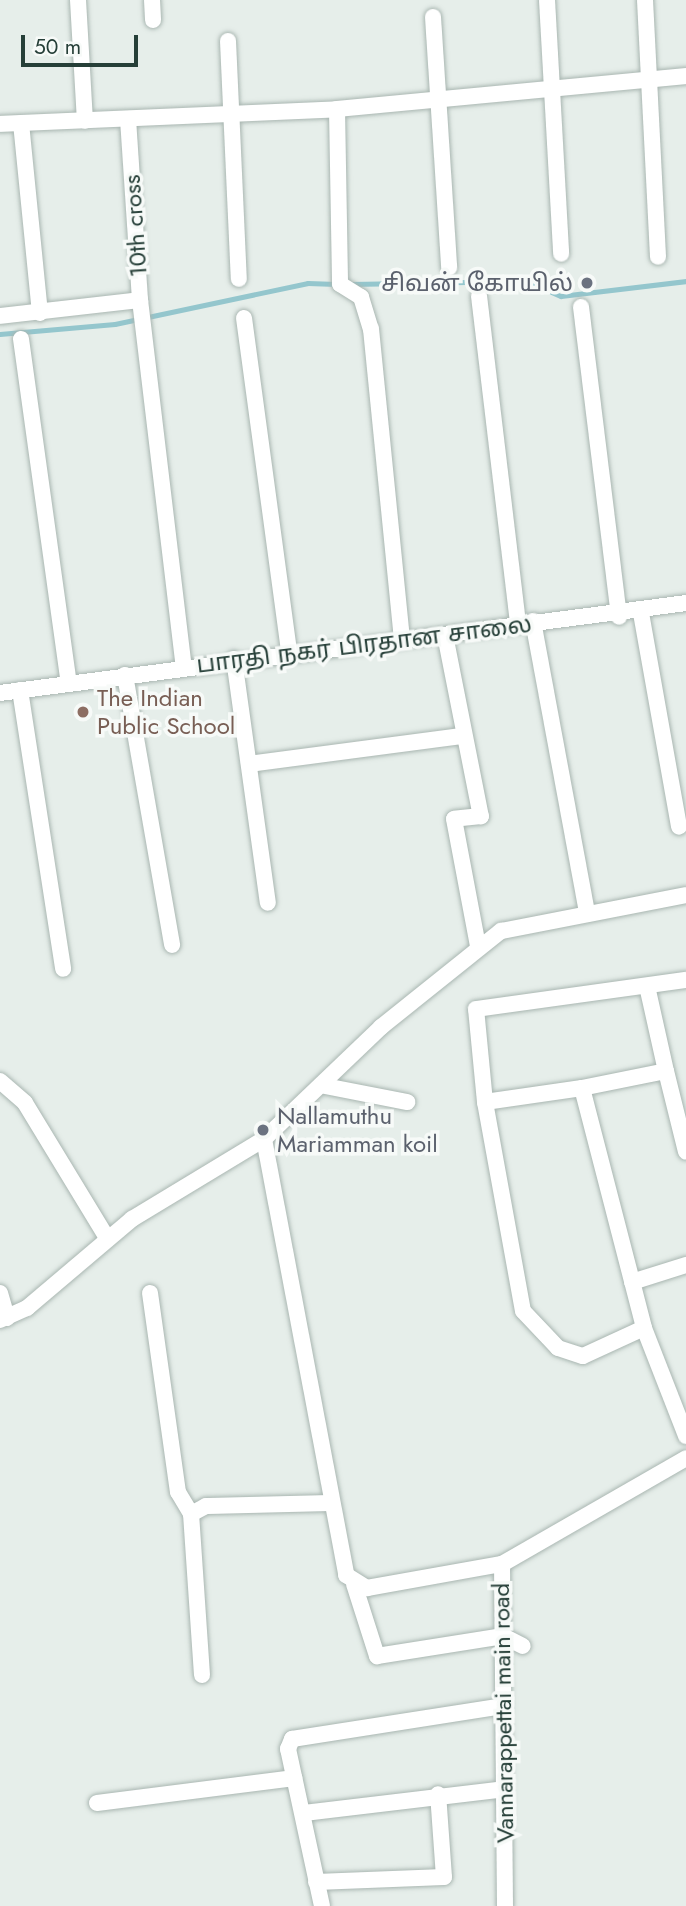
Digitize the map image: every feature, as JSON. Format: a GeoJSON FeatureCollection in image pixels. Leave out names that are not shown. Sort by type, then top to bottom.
{"type":"FeatureCollection","features":[{"type":"Feature","properties":{"kind":"street"},"geometry":{"type":"LineString","coordinates":[[78,0],[85,121]]}},
{"type":"Feature","properties":{"kind":"street"},"geometry":{"type":"LineString","coordinates":[[152,0],[153,20]]}},
{"type":"Feature","properties":{"kind":"street"},"geometry":{"type":"LineString","coordinates":[[547,0],[561,254]]}},
{"type":"Feature","properties":{"kind":"street"},"geometry":{"type":"LineString","coordinates":[[645,0],[658,257]]}},
{"type":"Feature","properties":{"kind":"street"},"geometry":{"type":"LineString","coordinates":[[433,18],[442,99],[449,267]]}},
{"type":"Feature","properties":{"kind":"street"},"geometry":{"type":"LineString","coordinates":[[228,41],[239,279]]}},
{"type":"Feature","properties":{"kind":"street"},"geometry":{"type":"LineString","coordinates":[[0,124],[230,116],[337,109],[686,76]]}},
{"type":"Feature","properties":{"kind":"street"},"geometry":{"type":"LineString","coordinates":[[337,109],[340,285],[360,297],[371,329],[402,640]]}},
{"type":"Feature","properties":{"kind":"street","name":"10th cross"},"geometry":{"type":"LineString","coordinates":[[128,119],[142,306],[184,667]]}},
{"type":"Feature","properties":{"kind":"street"},"geometry":{"type":"LineString","coordinates":[[21,122],[40,313]]}},
{"type":"Feature","properties":{"kind":"street"},"geometry":{"type":"LineString","coordinates":[[479,296],[479,314],[525,622],[587,912]]}},
{"type":"Feature","properties":{"kind":"street"},"geometry":{"type":"LineString","coordinates":[[0,316],[142,306]]}},
{"type":"Feature","properties":{"kind":"street"},"geometry":{"type":"LineString","coordinates":[[581,307],[619,617]]}},
{"type":"Feature","properties":{"kind":"street"},"geometry":{"type":"LineString","coordinates":[[244,318],[289,652]]}},
{"type":"Feature","properties":{"kind":"street"},"geometry":{"type":"LineString","coordinates":[[21,339],[69,684]]}},
{"type":"Feature","properties":{"kind":"street","name":"பாரதி நகர் பிரதான சாலை"},"geometry":{"type":"LineString","coordinates":[[0,693],[234,659],[445,635],[525,622],[619,617],[686,603]]}},
{"type":"Feature","properties":{"kind":"street"},"geometry":{"type":"LineString","coordinates":[[640,613],[679,827]]}},
{"type":"Feature","properties":{"kind":"street"},"geometry":{"type":"LineString","coordinates":[[445,635],[461,736],[481,816],[454,819],[478,946]]}},
{"type":"Feature","properties":{"kind":"street"},"geometry":{"type":"LineString","coordinates":[[234,659],[268,903]]}},
{"type":"Feature","properties":{"kind":"street"},"geometry":{"type":"LineString","coordinates":[[125,675],[172,945]]}},
{"type":"Feature","properties":{"kind":"street"},"geometry":{"type":"LineString","coordinates":[[20,690],[63,969]]}},
{"type":"Feature","properties":{"kind":"street"},"geometry":{"type":"LineString","coordinates":[[249,764],[461,736]]}},
{"type":"Feature","properties":{"kind":"street"},"geometry":{"type":"LineString","coordinates":[[0,1293],[3,1319],[27,1308],[107,1238],[264,1139],[325,1087],[381,1027],[478,946],[501,931],[587,912],[686,895]]}},
{"type":"Feature","properties":{"kind":"street"},"geometry":{"type":"LineString","coordinates":[[644,1328],[583,1356],[558,1348],[528,1322],[485,1102],[476,1009],[686,980]]}},
{"type":"Feature","properties":{"kind":"street"},"geometry":{"type":"LineString","coordinates":[[647,986],[686,1152]]}},
{"type":"Feature","properties":{"kind":"street"},"geometry":{"type":"LineString","coordinates":[[485,1102],[582,1088],[666,1071]]}},
{"type":"Feature","properties":{"kind":"street"},"geometry":{"type":"LineString","coordinates":[[0,1081],[25,1103],[107,1238]]}},
{"type":"Feature","properties":{"kind":"street"},"geometry":{"type":"LineString","coordinates":[[325,1087],[407,1102]]}},
{"type":"Feature","properties":{"kind":"street"},"geometry":{"type":"LineString","coordinates":[[582,1088],[644,1328],[686,1436]]}},
{"type":"Feature","properties":{"kind":"street"},"geometry":{"type":"LineString","coordinates":[[264,1139],[346,1575],[354,1584],[377,1656],[503,1636],[523,1646]]}},
{"type":"Feature","properties":{"kind":"street"},"geometry":{"type":"LineString","coordinates":[[632,1282],[686,1265]]}},
{"type":"Feature","properties":{"kind":"street"},"geometry":{"type":"LineString","coordinates":[[149,1293],[178,1492],[191,1514],[202,1675]]}},
{"type":"Feature","properties":{"kind":"street","name":"Vannarappettai main road"},"geometry":{"type":"LineString","coordinates":[[505,1906],[502,1564],[686,1458]]}},
{"type":"Feature","properties":{"kind":"street"},"geometry":{"type":"LineString","coordinates":[[191,1514],[206,1506],[332,1503]]}},
{"type":"Feature","properties":{"kind":"street"},"geometry":{"type":"LineString","coordinates":[[354,1584],[419,1583],[502,1564]]}},
{"type":"Feature","properties":{"kind":"street"},"geometry":{"type":"LineString","coordinates":[[322,1906],[288,1749],[301,1735],[502,1706]]}},
{"type":"Feature","properties":{"kind":"street"},"geometry":{"type":"LineString","coordinates":[[97,1802],[294,1778]]}},
{"type":"Feature","properties":{"kind":"street"},"geometry":{"type":"LineString","coordinates":[[304,1813],[438,1794],[504,1789]]}},
{"type":"Feature","properties":{"kind":"street"},"geometry":{"type":"LineString","coordinates":[[316,1882],[444,1877],[438,1794]]}},
{"type":"Feature","properties":{"kind":"waterway"},"geometry":{"type":"LineString","coordinates":[[351,284],[527,281],[561,296],[686,281]]}},
{"type":"Feature","properties":{"kind":"waterway"},"geometry":{"type":"LineString","coordinates":[[0,334],[115,324],[308,283],[336,284]]}},
{"type":"Feature","properties":{"kind":"place","name":"சிவன் கோயில்"},"geometry":{"type":"Point","coordinates":[587,283]}},
{"type":"Feature","properties":{"kind":"place","name":"The Indian Public School"},"geometry":{"type":"Point","coordinates":[83,712]}},
{"type":"Feature","properties":{"kind":"place","name":"Nallamuthu Mariamman koil"},"geometry":{"type":"Point","coordinates":[263,1130]}}]}
